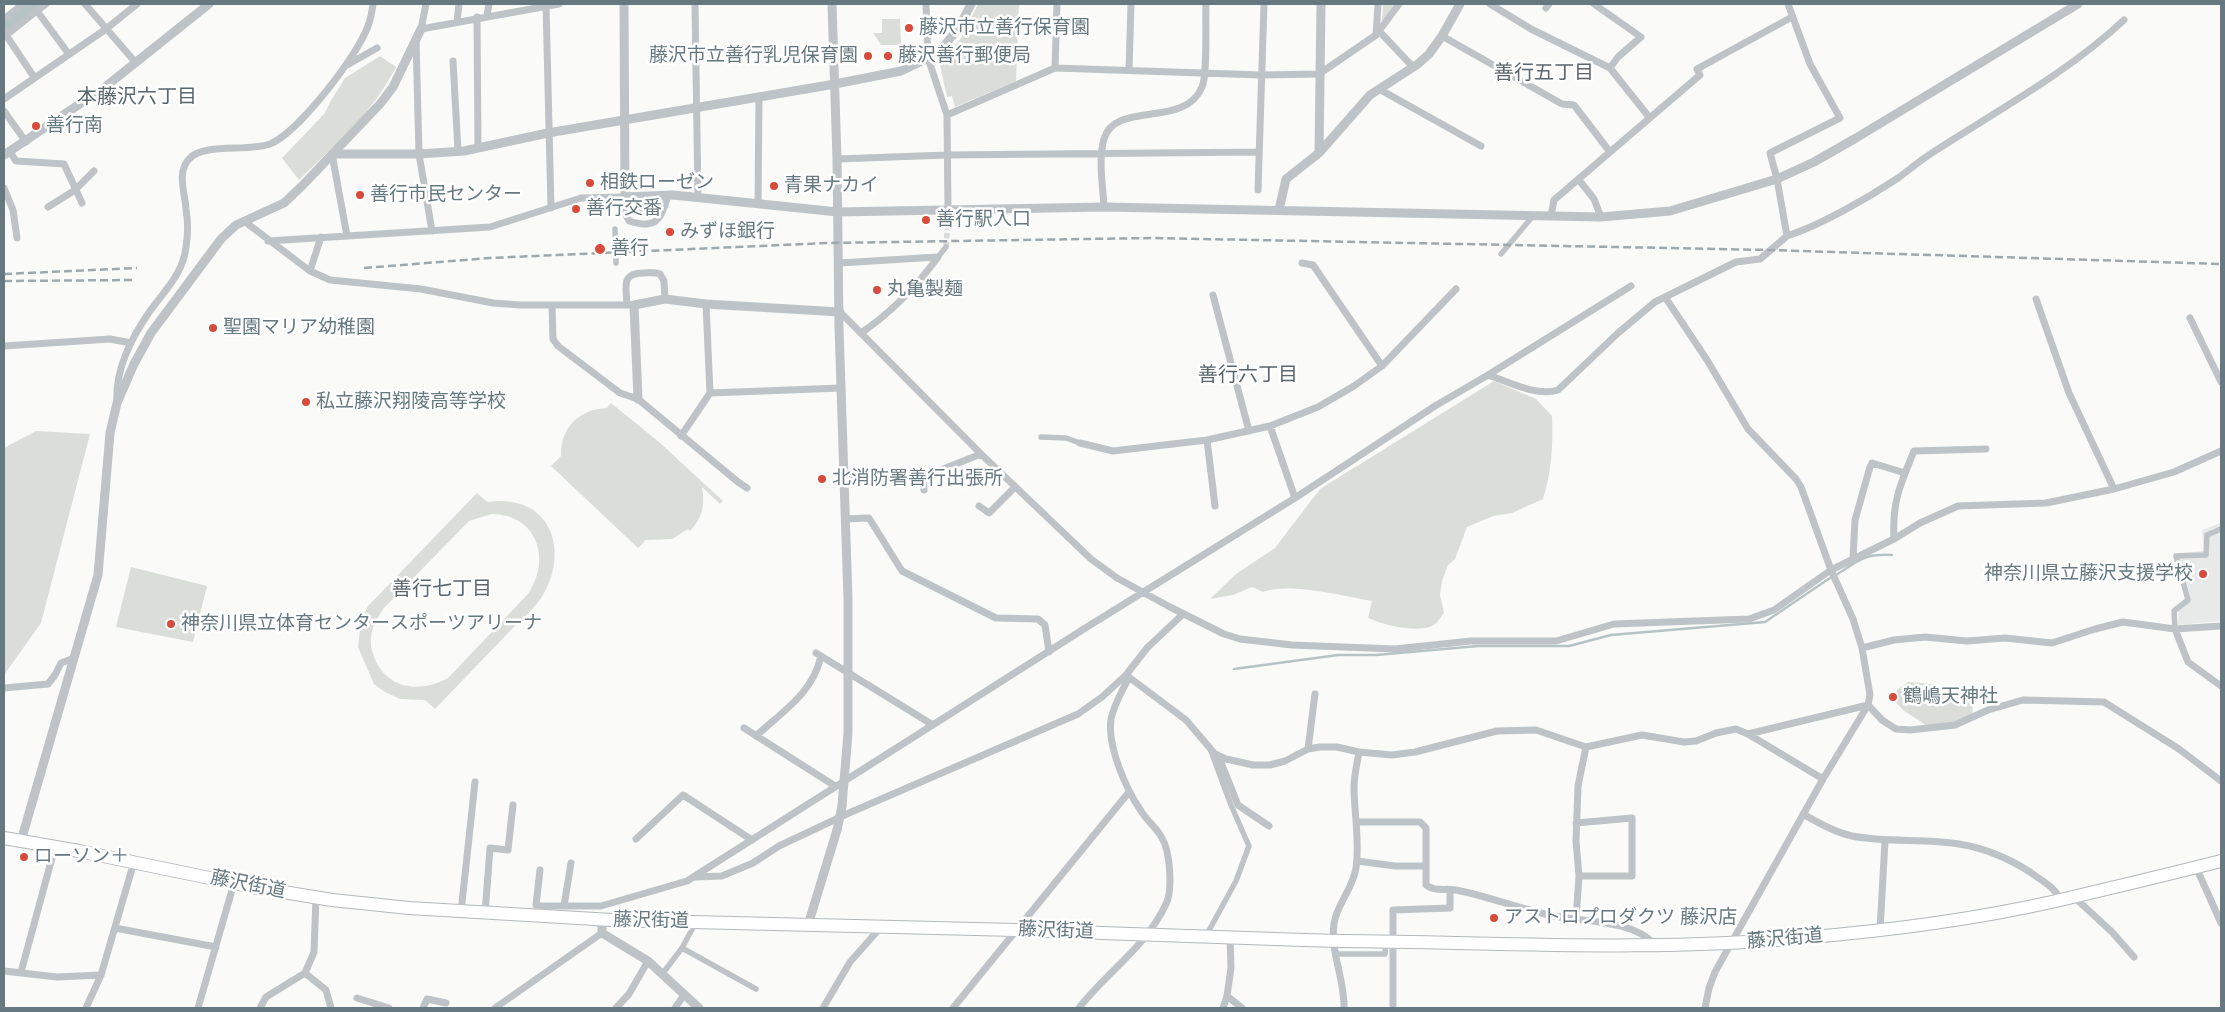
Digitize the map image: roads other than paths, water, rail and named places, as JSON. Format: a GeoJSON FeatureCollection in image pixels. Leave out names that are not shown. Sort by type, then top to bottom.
{"type":"FeatureCollection","features":[{"type":"Feature","properties":{"kind":"highway","name":"藤沢街道"},"geometry":{"type":"LineString","coordinates":[[4,838],[316,897],[485,914],[542,911],[602,919],[1590,947],[1731,943],[1880,930],[1950,920],[2067,898],[2221,861]]}},
{"type":"Feature","properties":{"kind":"street"},"geometry":{"type":"LineString","coordinates":[[4,19],[23,4]]}},
{"type":"Feature","properties":{"kind":"street"},"geometry":{"type":"LineString","coordinates":[[34,77],[5,35],[46,4]]}},
{"type":"Feature","properties":{"kind":"street"},"geometry":{"type":"LineString","coordinates":[[86,4],[136,63]]}},
{"type":"Feature","properties":{"kind":"street"},"geometry":{"type":"LineString","coordinates":[[4,99],[68,53],[106,29],[135,4]]}},
{"type":"Feature","properties":{"kind":"street"},"geometry":{"type":"LineString","coordinates":[[82,202],[64,164],[16,161],[7,153],[26,142],[136,63],[209,4]]}},
{"type":"Feature","properties":{"kind":"street"},"geometry":{"type":"LineString","coordinates":[[117,403],[118,376],[131,343],[150,310],[173,281],[184,262],[187,232],[182,172],[190,157],[208,149],[257,148],[272,143],[286,134],[300,120],[360,44],[369,26],[373,4]]}},
{"type":"Feature","properties":{"kind":"street"},"geometry":{"type":"LineString","coordinates":[[20,841],[100,566],[106,461],[117,403],[125,383],[150,333],[221,239],[230,230],[244,221],[284,203],[380,104],[393,87],[421,29],[426,4]]}},
{"type":"Feature","properties":{"kind":"street"},"geometry":{"type":"LineString","coordinates":[[457,22],[459,4]]}},
{"type":"Feature","properties":{"kind":"street"},"geometry":{"type":"LineString","coordinates":[[487,15],[489,4]]}},
{"type":"Feature","properties":{"kind":"street"},"geometry":{"type":"LineString","coordinates":[[421,29],[487,15],[558,4]]}},
{"type":"Feature","properties":{"kind":"street"},"geometry":{"type":"LineString","coordinates":[[624,4],[625,200],[628,221],[634,223],[658,221],[668,195]]}},
{"type":"Feature","properties":{"kind":"street"},"geometry":{"type":"LineString","coordinates":[[695,4],[698,198]]}},
{"type":"Feature","properties":{"kind":"street"},"geometry":{"type":"LineString","coordinates":[[808,925],[837,830],[845,781],[848,734],[845,519],[832,4]]}},
{"type":"Feature","properties":{"kind":"street"},"geometry":{"type":"LineString","coordinates":[[926,4],[928,58],[947,115],[948,216]]}},
{"type":"Feature","properties":{"kind":"street"},"geometry":{"type":"LineString","coordinates":[[332,154],[419,154],[458,151],[548,133],[626,121],[901,71],[928,58],[944,46],[960,26],[971,4]]}},
{"type":"Feature","properties":{"kind":"street"},"geometry":{"type":"LineString","coordinates":[[1055,68],[1057,4]]}},
{"type":"Feature","properties":{"kind":"street"},"geometry":{"type":"LineString","coordinates":[[1129,70],[1131,4]]}},
{"type":"Feature","properties":{"kind":"street"},"geometry":{"type":"LineString","coordinates":[[1104,207],[1101,152],[1104,137],[1108,130],[1124,118],[1169,112],[1187,104],[1202,87],[1206,4]]}},
{"type":"Feature","properties":{"kind":"street"},"geometry":{"type":"LineString","coordinates":[[1258,190],[1264,4]]}},
{"type":"Feature","properties":{"kind":"street"},"geometry":{"type":"LineString","coordinates":[[1319,153],[1321,4]]}},
{"type":"Feature","properties":{"kind":"street"},"geometry":{"type":"LineString","coordinates":[[1378,4],[1378,34],[1413,67]]}},
{"type":"Feature","properties":{"kind":"street"},"geometry":{"type":"LineString","coordinates":[[947,115],[1055,68],[1261,75],[1319,74],[1378,34],[1399,4]]}},
{"type":"Feature","properties":{"kind":"street"},"geometry":{"type":"LineString","coordinates":[[1279,210],[1286,179],[1319,153],[1360,104],[1429,54],[1442,36],[1460,4]]}},
{"type":"Feature","properties":{"kind":"street"},"geometry":{"type":"LineString","coordinates":[[1490,4],[1531,29],[1610,68],[1648,118]]}},
{"type":"Feature","properties":{"kind":"street"},"geometry":{"type":"LineString","coordinates":[[1594,4],[1641,37],[1618,57],[1610,68]]}},
{"type":"Feature","properties":{"kind":"street"},"geometry":{"type":"LineString","coordinates":[[1787,236],[1777,179],[1770,153],[1840,118],[1810,64],[1788,4]]}},
{"type":"Feature","properties":{"kind":"street"},"geometry":{"type":"LineString","coordinates":[[268,241],[490,227],[581,198],[625,200],[668,195],[838,212],[948,216],[1104,207],[1601,217],[1670,211],[1777,179],[1814,162],[2078,4]]}},
{"type":"Feature","properties":{"kind":"street"},"geometry":{"type":"LineString","coordinates":[[546,5],[551,208]]}},
{"type":"Feature","properties":{"kind":"street"},"geometry":{"type":"LineString","coordinates":[[37,11],[68,53]]}},
{"type":"Feature","properties":{"kind":"street"},"geometry":{"type":"LineString","coordinates":[[477,17],[478,148]]}},
{"type":"Feature","properties":{"kind":"street"},"geometry":{"type":"LineString","coordinates":[[1550,216],[1554,200],[1700,75],[1696,69],[1792,17]]}},
{"type":"Feature","properties":{"kind":"street"},"geometry":{"type":"LineString","coordinates":[[1488,375],[1531,389],[1551,392],[1558,390],[1618,333],[1656,302],[1736,262],[1760,259],[1787,236],[1814,224],[1897,178],[1933,152],[2067,68],[2095,47],[2124,20]]}},
{"type":"Feature","properties":{"kind":"street"},"geometry":{"type":"LineString","coordinates":[[1442,36],[1562,104],[1574,104],[1610,152]]}},
{"type":"Feature","properties":{"kind":"street"},"geometry":{"type":"LineString","coordinates":[[416,38],[419,154],[432,231]]}},
{"type":"Feature","properties":{"kind":"street"},"geometry":{"type":"LineString","coordinates":[[344,66],[377,48]]}},
{"type":"Feature","properties":{"kind":"street"},"geometry":{"type":"LineString","coordinates":[[453,61],[458,151]]}},
{"type":"Feature","properties":{"kind":"street"},"geometry":{"type":"LineString","coordinates":[[1379,90],[1481,146]]}},
{"type":"Feature","properties":{"kind":"street"},"geometry":{"type":"LineString","coordinates":[[758,204],[759,97]]}},
{"type":"Feature","properties":{"kind":"street"},"geometry":{"type":"LineString","coordinates":[[4,111],[26,142]]}},
{"type":"Feature","properties":{"kind":"street"},"geometry":{"type":"LineString","coordinates":[[837,159],[1101,152],[1259,152]]}},
{"type":"Feature","properties":{"kind":"street"},"geometry":{"type":"LineString","coordinates":[[332,154],[347,236]]}},
{"type":"Feature","properties":{"kind":"street"},"geometry":{"type":"LineString","coordinates":[[48,207],[75,190],[94,171]]}},
{"type":"Feature","properties":{"kind":"street"},"geometry":{"type":"LineString","coordinates":[[1579,180],[1594,199],[1601,217]]}},
{"type":"Feature","properties":{"kind":"street"},"geometry":{"type":"LineString","coordinates":[[4,188],[13,210],[17,238]]}},
{"type":"Feature","properties":{"kind":"street"},"geometry":{"type":"LineString","coordinates":[[625,200],[634,209],[656,209],[665,206]]}},
{"type":"Feature","properties":{"kind":"street"},"geometry":{"type":"LineString","coordinates":[[1501,254],[1533,216]]}},
{"type":"Feature","properties":{"kind":"street"},"geometry":{"type":"LineString","coordinates":[[244,221],[310,271],[330,280],[353,284],[421,289],[493,303],[552,306],[631,304],[665,299],[706,304],[840,312],[981,454],[1091,559],[1144,593],[1183,614],[1240,640],[1292,645],[1395,649],[1471,641],[1556,641],[1614,624],[1749,619],[1774,610],[1831,570],[1894,539],[1920,522],[1958,506],[2046,503],[2114,489],[2174,472],[2221,451]]}},
{"type":"Feature","properties":{"kind":"street"},"geometry":{"type":"LineString","coordinates":[[615,229],[616,264]]}},
{"type":"Feature","properties":{"kind":"street"},"geometry":{"type":"LineString","coordinates":[[310,271],[321,237]]}},
{"type":"Feature","properties":{"kind":"street"},"geometry":{"type":"LineString","coordinates":[[861,333],[879,320],[918,284],[946,247]]}},
{"type":"Feature","properties":{"kind":"street"},"geometry":{"type":"LineString","coordinates":[[839,263],[938,256]]}},
{"type":"Feature","properties":{"kind":"street"},"geometry":{"type":"LineString","coordinates":[[1302,263],[1313,265],[1382,366]]}},
{"type":"Feature","properties":{"kind":"street"},"geometry":{"type":"LineString","coordinates":[[638,399],[631,304],[626,283],[630,275],[635,273],[660,274],[664,281],[665,299]]}},
{"type":"Feature","properties":{"kind":"street"},"geometry":{"type":"LineString","coordinates":[[540,870],[536,905],[542,911],[564,906],[601,906],[687,881],[1295,498],[1435,406],[1630,286]]}},
{"type":"Feature","properties":{"kind":"street"},"geometry":{"type":"LineString","coordinates":[[1041,437],[1066,438],[1113,451],[1208,440],[1270,426],[1318,407],[1354,386],[1382,366],[1456,289]]}},
{"type":"Feature","properties":{"kind":"street"},"geometry":{"type":"LineString","coordinates":[[1213,295],[1248,431]]}},
{"type":"Feature","properties":{"kind":"street"},"geometry":{"type":"LineString","coordinates":[[1665,297],[1707,360],[1748,429],[1796,478],[1808,503],[1831,570],[1853,619],[1862,648],[1870,695],[1868,705],[1823,779],[1715,972],[1705,1008]]}},
{"type":"Feature","properties":{"kind":"street"},"geometry":{"type":"LineString","coordinates":[[2036,299],[2068,393],[2114,489]]}},
{"type":"Feature","properties":{"kind":"street"},"geometry":{"type":"LineString","coordinates":[[681,436],[710,393],[706,304]]}},
{"type":"Feature","properties":{"kind":"street"},"geometry":{"type":"LineString","coordinates":[[552,306],[553,339],[558,346],[620,393],[638,399],[747,488]]}},
{"type":"Feature","properties":{"kind":"street"},"geometry":{"type":"LineString","coordinates":[[2190,318],[2221,382]]}},
{"type":"Feature","properties":{"kind":"street"},"geometry":{"type":"LineString","coordinates":[[4,346],[110,339],[131,343]]}},
{"type":"Feature","properties":{"kind":"street"},"geometry":{"type":"LineString","coordinates":[[710,393],[842,388]]}},
{"type":"Feature","properties":{"kind":"street"},"geometry":{"type":"LineString","coordinates":[[1270,426],[1295,498]]}},
{"type":"Feature","properties":{"kind":"street"},"geometry":{"type":"LineString","coordinates":[[1208,440],[1215,506]]}},
{"type":"Feature","properties":{"kind":"street"},"geometry":{"type":"LineString","coordinates":[[1894,539],[1892,516],[1895,500],[1914,451],[1986,449]]}},
{"type":"Feature","properties":{"kind":"street"},"geometry":{"type":"LineString","coordinates":[[924,490],[922,477],[981,454]]}},
{"type":"Feature","properties":{"kind":"street"},"geometry":{"type":"LineString","coordinates":[[1853,559],[1855,520],[1872,463],[1905,473]]}},
{"type":"Feature","properties":{"kind":"street"},"geometry":{"type":"LineString","coordinates":[[844,478],[886,475]]}},
{"type":"Feature","properties":{"kind":"street"},"geometry":{"type":"LineString","coordinates":[[979,506],[989,513],[1015,486]]}},
{"type":"Feature","properties":{"kind":"street"},"geometry":{"type":"LineString","coordinates":[[845,519],[869,518],[902,571],[996,618],[1038,619],[1045,625],[1049,652]]}},
{"type":"Feature","properties":{"kind":"street"},"geometry":{"type":"LineString","coordinates":[[2221,529],[2207,535],[2206,555],[2176,556],[2188,600],[2174,611],[2175,629],[2188,662],[2221,686]]}},
{"type":"Feature","properties":{"kind":"street"},"geometry":{"type":"LineString","coordinates":[[1079,1008],[1103,979],[1138,948],[1169,897],[1167,852],[1162,836],[1141,812],[1129,792],[1112,743],[1111,728],[1114,709],[1128,676],[1147,648],[1183,614]]}},
{"type":"Feature","properties":{"kind":"street"},"geometry":{"type":"LineString","coordinates":[[1862,648],[1894,640],[1925,637],[1967,641],[2005,638],[2052,643],[2095,628],[2123,622],[2175,629],[2221,626]]}},
{"type":"Feature","properties":{"kind":"street"},"geometry":{"type":"LineString","coordinates":[[756,736],[808,689],[818,672],[819,654],[933,725]]}},
{"type":"Feature","properties":{"kind":"street"},"geometry":{"type":"LineString","coordinates":[[4,688],[48,684],[61,663],[74,658]]}},
{"type":"Feature","properties":{"kind":"street"},"geometry":{"type":"LineString","coordinates":[[1128,676],[1186,720],[1210,749],[1218,755],[1253,765],[1270,765],[1285,761],[1308,749],[1337,747],[1359,752],[1392,755],[1415,752],[1497,730],[1536,730],[1586,748],[1642,735],[1684,742],[1696,742],[1716,733],[1736,729],[1748,734],[1823,779]]}},
{"type":"Feature","properties":{"kind":"street"},"geometry":{"type":"LineString","coordinates":[[694,877],[722,876],[754,863],[779,846],[850,813],[978,756],[1060,723],[1078,714],[1128,676]]}},
{"type":"Feature","properties":{"kind":"street"},"geometry":{"type":"LineString","coordinates":[[1308,749],[1315,694]]}},
{"type":"Feature","properties":{"kind":"street"},"geometry":{"type":"LineString","coordinates":[[1868,705],[1882,720],[1896,729],[1910,730],[1955,725],[1988,710],[2023,700],[2104,702],[2179,749],[2221,781]]}},
{"type":"Feature","properties":{"kind":"street"},"geometry":{"type":"LineString","coordinates":[[1748,734],[1868,705]]}},
{"type":"Feature","properties":{"kind":"street"},"geometry":{"type":"LineString","coordinates":[[744,728],[835,786]]}},
{"type":"Feature","properties":{"kind":"street"},"geometry":{"type":"LineString","coordinates":[[1576,918],[1578,786],[1586,748]]}},
{"type":"Feature","properties":{"kind":"street"},"geometry":{"type":"LineString","coordinates":[[1206,937],[1236,881],[1250,846],[1231,805],[1210,749]]}},
{"type":"Feature","properties":{"kind":"street"},"geometry":{"type":"LineString","coordinates":[[1344,1008],[1342,983],[1336,954],[1334,924],[1337,912],[1353,883],[1357,861],[1354,785],[1359,752]]}},
{"type":"Feature","properties":{"kind":"street"},"geometry":{"type":"LineString","coordinates":[[1218,755],[1238,805],[1269,826]]}},
{"type":"Feature","properties":{"kind":"street"},"geometry":{"type":"LineString","coordinates":[[461,912],[475,782]]}},
{"type":"Feature","properties":{"kind":"street"},"geometry":{"type":"LineString","coordinates":[[953,1008],[1129,792]]}},
{"type":"Feature","properties":{"kind":"street"},"geometry":{"type":"LineString","coordinates":[[636,839],[683,795],[752,840]]}},
{"type":"Feature","properties":{"kind":"street"},"geometry":{"type":"LineString","coordinates":[[485,914],[490,848],[508,850],[513,805]]}},
{"type":"Feature","properties":{"kind":"street"},"geometry":{"type":"LineString","coordinates":[[1803,814],[1833,830],[1886,841],[1958,844],[2008,858],[2055,889],[2112,932],[2134,957]]}},
{"type":"Feature","properties":{"kind":"street"},"geometry":{"type":"LineString","coordinates":[[1576,823],[1632,818],[1632,876],[1578,876]]}},
{"type":"Feature","properties":{"kind":"street"},"geometry":{"type":"LineString","coordinates":[[1356,822],[1420,822],[1426,828],[1426,885],[1432,890],[1450,890],[1550,915],[1576,918],[1629,929],[1647,937],[1656,946]]}},
{"type":"Feature","properties":{"kind":"street"},"geometry":{"type":"LineString","coordinates":[[1880,930],[1886,841]]}},
{"type":"Feature","properties":{"kind":"street"},"geometry":{"type":"LineString","coordinates":[[20,972],[55,847]]}},
{"type":"Feature","properties":{"kind":"street"},"geometry":{"type":"LineString","coordinates":[[1357,861],[1395,866],[1426,866]]}},
{"type":"Feature","properties":{"kind":"street"},"geometry":{"type":"LineString","coordinates":[[86,1008],[101,974],[134,862]]}},
{"type":"Feature","properties":{"kind":"street"},"geometry":{"type":"LineString","coordinates":[[564,906],[571,863]]}},
{"type":"Feature","properties":{"kind":"street"},"geometry":{"type":"LineString","coordinates":[[2196,867],[2221,923]]}},
{"type":"Feature","properties":{"kind":"street"},"geometry":{"type":"LineString","coordinates":[[198,1008],[234,883]]}},
{"type":"Feature","properties":{"kind":"street"},"geometry":{"type":"LineString","coordinates":[[1393,1008],[1389,942],[1393,910],[1450,908],[1450,890]]}},
{"type":"Feature","properties":{"kind":"street"},"geometry":{"type":"LineString","coordinates":[[260,1008],[266,998],[304,974],[314,952],[316,897]]}},
{"type":"Feature","properties":{"kind":"street"},"geometry":{"type":"LineString","coordinates":[[602,919],[602,933]]}},
{"type":"Feature","properties":{"kind":"street"},"geometry":{"type":"LineString","coordinates":[[663,973],[682,948],[696,922]]}},
{"type":"Feature","properties":{"kind":"street"},"geometry":{"type":"LineString","coordinates":[[823,1008],[850,962],[881,927]]}},
{"type":"Feature","properties":{"kind":"street"},"geometry":{"type":"LineString","coordinates":[[115,928],[216,947]]}},
{"type":"Feature","properties":{"kind":"street"},"geometry":{"type":"LineString","coordinates":[[602,933],[648,961],[663,973],[698,1008]]}},
{"type":"Feature","properties":{"kind":"street"},"geometry":{"type":"LineString","coordinates":[[495,1008],[602,933]]}},
{"type":"Feature","properties":{"kind":"street"},"geometry":{"type":"LineString","coordinates":[[1223,1008],[1227,996],[1230,968],[1230,937]]}},
{"type":"Feature","properties":{"kind":"street"},"geometry":{"type":"LineString","coordinates":[[1336,954],[1385,954],[1389,942]]}},
{"type":"Feature","properties":{"kind":"street"},"geometry":{"type":"LineString","coordinates":[[682,948],[756,989]]}},
{"type":"Feature","properties":{"kind":"street"},"geometry":{"type":"LineString","coordinates":[[616,1008],[628,994],[648,961]]}},
{"type":"Feature","properties":{"kind":"street"},"geometry":{"type":"LineString","coordinates":[[4,971],[57,977],[101,974]]}},
{"type":"Feature","properties":{"kind":"street"},"geometry":{"type":"LineString","coordinates":[[304,974],[326,990],[331,1008]]}},
{"type":"Feature","properties":{"kind":"street"},"geometry":{"type":"LineString","coordinates":[[675,1008],[684,995]]}},
{"type":"Feature","properties":{"kind":"street"},"geometry":{"type":"LineString","coordinates":[[1227,996],[1242,1008]]}},
{"type":"Feature","properties":{"kind":"street"},"geometry":{"type":"LineString","coordinates":[[357,998],[389,1008]]}},
{"type":"Feature","properties":{"kind":"street"},"geometry":{"type":"LineString","coordinates":[[423,1008],[426,999],[446,1003]]}},
{"type":"Feature","properties":{"kind":"waterway"},"geometry":{"type":"LineString","coordinates":[[4,32],[38,4]]}},
{"type":"Feature","properties":{"kind":"waterway"},"geometry":{"type":"LineString","coordinates":[[1836,575],[1862,559],[1875,555],[1892,555]]}},
{"type":"Feature","properties":{"kind":"waterway"},"geometry":{"type":"LineString","coordinates":[[1234,669],[1338,655],[1376,655],[1478,646],[1569,646],[1611,635],[1765,622],[1830,578]]}},
{"type":"Feature","properties":{"kind":"tunnel"},"geometry":{"type":"LineString","coordinates":[[946,247],[948,220]]}},
{"type":"Feature","properties":{"kind":"railway"},"geometry":{"type":"LineString","coordinates":[[364,268],[490,258],[827,243],[1152,238],[1770,250],[2221,264]]}},
{"type":"Feature","properties":{"kind":"railway"},"geometry":{"type":"LineString","coordinates":[[4,274],[137,268]]}},
{"type":"Feature","properties":{"kind":"railway"},"geometry":{"type":"LineString","coordinates":[[4,281],[132,280]]}},
{"type":"Feature","properties":{"kind":"place","name":"藤沢市立善行保育園"},"geometry":{"type":"Point","coordinates":[909,28]}},
{"type":"Feature","properties":{"kind":"place","name":"藤沢市立善行乳児保育園"},"geometry":{"type":"Point","coordinates":[868,56]}},
{"type":"Feature","properties":{"kind":"place","name":"藤沢善行郵便局"},"geometry":{"type":"Point","coordinates":[888,56]}},
{"type":"Feature","properties":{"kind":"place","name":"善行南"},"geometry":{"type":"Point","coordinates":[36,126]}},
{"type":"Feature","properties":{"kind":"place","name":"相鉄ローゼン"},"geometry":{"type":"Point","coordinates":[590,183]}},
{"type":"Feature","properties":{"kind":"place","name":"青果ナカイ"},"geometry":{"type":"Point","coordinates":[774,186]}},
{"type":"Feature","properties":{"kind":"place","name":"善行市民センター"},"geometry":{"type":"Point","coordinates":[360,195]}},
{"type":"Feature","properties":{"kind":"place","name":"善行交番"},"geometry":{"type":"Point","coordinates":[576,209]}},
{"type":"Feature","properties":{"kind":"place","name":"善行駅入口"},"geometry":{"type":"Point","coordinates":[926,220]}},
{"type":"Feature","properties":{"kind":"place","name":"みずほ銀行"},"geometry":{"type":"Point","coordinates":[670,232]}},
{"type":"Feature","properties":{"kind":"place","name":"善行"},"geometry":{"type":"Point","coordinates":[600,249]}},
{"type":"Feature","properties":{"kind":"place","name":"丸亀製麺"},"geometry":{"type":"Point","coordinates":[877,290]}},
{"type":"Feature","properties":{"kind":"place","name":"聖園マリア幼稚園"},"geometry":{"type":"Point","coordinates":[213,328]}},
{"type":"Feature","properties":{"kind":"place","name":"私立藤沢翔陵高等学校"},"geometry":{"type":"Point","coordinates":[306,402]}},
{"type":"Feature","properties":{"kind":"place","name":"北消防署善行出張所"},"geometry":{"type":"Point","coordinates":[822,479]}},
{"type":"Feature","properties":{"kind":"place","name":"神奈川県立藤沢支援学校"},"geometry":{"type":"Point","coordinates":[2203,574]}},
{"type":"Feature","properties":{"kind":"place","name":"神奈川県立体育センタースポーツアリーナ"},"geometry":{"type":"Point","coordinates":[171,624]}},
{"type":"Feature","properties":{"kind":"place","name":"鶴嶋天神社"},"geometry":{"type":"Point","coordinates":[1893,697]}},
{"type":"Feature","properties":{"kind":"place","name":"ローソン＋"},"geometry":{"type":"Point","coordinates":[24,857]}},
{"type":"Feature","properties":{"kind":"place","name":"アストロプロダクツ 藤沢店"},"geometry":{"type":"Point","coordinates":[1494,918]}},
{"type":"Feature","properties":{"kind":"district","name":"善行五丁目"},"geometry":{"type":"Point","coordinates":[1544,74]}},
{"type":"Feature","properties":{"kind":"district","name":"本藤沢六丁目"},"geometry":{"type":"Point","coordinates":[137,98]}},
{"type":"Feature","properties":{"kind":"district","name":"善行六丁目"},"geometry":{"type":"Point","coordinates":[1248,376]}},
{"type":"Feature","properties":{"kind":"district","name":"善行七丁目"},"geometry":{"type":"Point","coordinates":[442,590]}}]}
